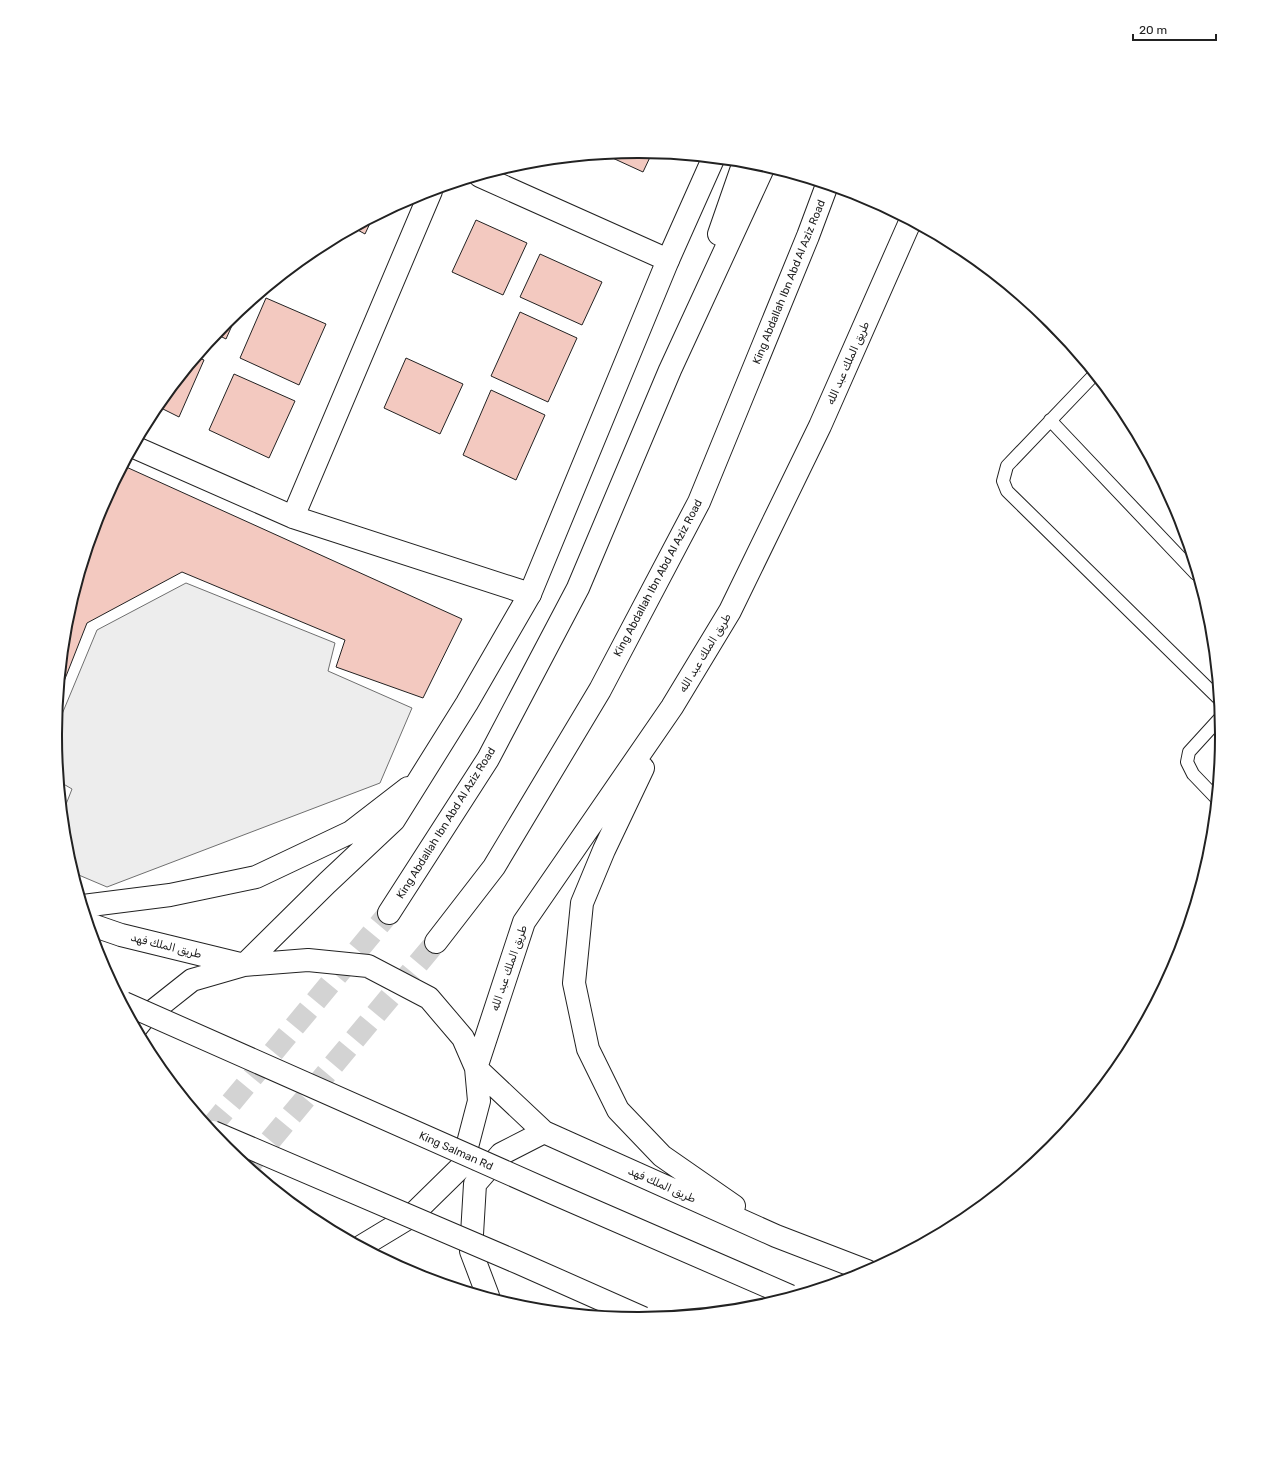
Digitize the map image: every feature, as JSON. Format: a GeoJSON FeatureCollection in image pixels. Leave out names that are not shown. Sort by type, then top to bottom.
{"type":"FeatureCollection","features":[{"type":"Feature","properties":{"kind":"main road"},"geometry":{"type":"LineString","coordinates":[[244,965],[327,883],[394,820],[467,703],[530,594],[668,260],[711,163]]}},
{"type":"Feature","properties":{"kind":"main road"},"geometry":{"type":"LineString","coordinates":[[670,370],[742,168]]}},
{"type":"Feature","properties":{"kind":"main road","name":"King Abdallah Ibn Abd Al Aziz Road"},"geometry":{"type":"LineString","coordinates":[[389,913],[488,759],[578,588],[670,370],[761,172]]}},
{"type":"Feature","properties":{"kind":"main road"},"geometry":{"type":"LineString","coordinates":[[486,179],[668,260]]}},
{"type":"Feature","properties":{"kind":"main road","name":"King Abdallah Ibn Abd Al Aziz Road"},"geometry":{"type":"LineString","coordinates":[[436,942],[494,867],[600,690],[699,502],[826,190]]}},
{"type":"Feature","properties":{"kind":"main road"},"geometry":{"type":"LineString","coordinates":[[808,236],[834,193]]}},
{"type":"Feature","properties":{"kind":"main road"},"geometry":{"type":"LineString","coordinates":[[293,517],[428,198]]}},
{"type":"Feature","properties":{"kind":"main road","name":"طريق الملك عبد الله"},"geometry":{"type":"LineString","coordinates":[[476,1068],[524,922],[672,707],[730,611],[820,426],[908,226]]}},
{"type":"Feature","properties":{"kind":"main road"},"geometry":{"type":"LineString","coordinates":[[138,449],[293,517],[530,594]]}},
{"type":"Feature","properties":{"kind":"main road"},"geometry":{"type":"LineString","coordinates":[[672,707],[604,850],[582,903],[574,983],[588,1049],[618,1110],[662,1156],[776,1236]]}},
{"type":"Feature","properties":{"kind":"main road"},"geometry":{"type":"LineString","coordinates":[[89,905],[170,895],[256,877],[351,832],[420,778]]}},
{"type":"Feature","properties":{"kind":"main road","name":"طريق الملك فهد"},"geometry":{"type":"LineString","coordinates":[[95,926],[121,935],[244,965]]}},
{"type":"Feature","properties":{"kind":"main road"},"geometry":{"type":"LineString","coordinates":[[139,1024],[144,1018],[192,980],[244,965],[308,960],[368,966],[429,998],[463,1038],[476,1068],[479,1101],[462,1166],[410,1217],[367,1243]]}},
{"type":"Feature","properties":{"kind":"main road","name":"King Salman Rd"},"geometry":{"type":"LineString","coordinates":[[129,1005],[783,1293]]}},
{"type":"Feature","properties":{"kind":"main road","name":"طريق الملك فهد"},"geometry":{"type":"LineString","coordinates":[[476,1068],[544,1132],[776,1236],[859,1268]]}},
{"type":"Feature","properties":{"kind":"main road"},"geometry":{"type":"LineString","coordinates":[[486,1291],[471,1251],[475,1184],[501,1154],[544,1132]]}},
{"type":"Feature","properties":{"kind":"main road"},"geometry":{"type":"LineString","coordinates":[[226,1138],[628,1311]]}},
{"type":"Feature","properties":{"kind":"main road"},"geometry":{"type":"LineString","coordinates":[[836,1258],[870,1263]]}},
{"type":"Feature","properties":{"kind":"main road"},"geometry":{"type":"LineString","coordinates":[[836,1258],[856,1269]]}},
{"type":"Feature","properties":{"kind":"lane"},"geometry":{"type":"LineString","coordinates":[[1091,378],[1007,466],[1003,481],[1007,491],[1214,694]]}},
{"type":"Feature","properties":{"kind":"lane"},"geometry":{"type":"LineString","coordinates":[[1050,420],[1189,567]]}},
{"type":"Feature","properties":{"kind":"lane"},"geometry":{"type":"LineString","coordinates":[[1212,794],[1193,774],[1187,762],[1189,752],[1215,724]]}},
{"type":"Feature","properties":{"kind":"shaded area"},"geometry":{"type":"Polygon","coordinates":[[[186,583],[335,643],[328,671],[412,708],[380,783],[107,887],[80,876],[73,847],[66,804],[72,789],[64,784],[63,773],[63,713],[97,630],[186,583]]]}},
{"type":"Feature","properties":{"kind":"building"},"geometry":{"type":"Polygon","coordinates":[[[615,159],[649,159],[643,172],[615,159]]]}},
{"type":"Feature","properties":{"kind":"building"},"geometry":{"type":"Polygon","coordinates":[[[476,220],[527,243],[503,295],[452,272],[476,220]]]}},
{"type":"Feature","properties":{"kind":"building"},"geometry":{"type":"Polygon","coordinates":[[[369,226],[365,234],[359,231],[369,226]]]}},
{"type":"Feature","properties":{"kind":"building"},"geometry":{"type":"Polygon","coordinates":[[[540,254],[602,282],[582,325],[520,297],[540,254]]]}},
{"type":"Feature","properties":{"kind":"building"},"geometry":{"type":"Polygon","coordinates":[[[266,298],[326,324],[299,385],[240,358],[266,298]]]}},
{"type":"Feature","properties":{"kind":"building"},"geometry":{"type":"Polygon","coordinates":[[[520,312],[577,338],[548,402],[491,376],[520,312]]]}},
{"type":"Feature","properties":{"kind":"building"},"geometry":{"type":"Polygon","coordinates":[[[232,326],[226,339],[222,337],[232,326]]]}},
{"type":"Feature","properties":{"kind":"building"},"geometry":{"type":"Polygon","coordinates":[[[406,358],[463,384],[440,434],[384,408],[406,358]]]}},
{"type":"Feature","properties":{"kind":"building"},"geometry":{"type":"Polygon","coordinates":[[[202,359],[204,360],[179,417],[163,409],[202,359]]]}},
{"type":"Feature","properties":{"kind":"building"},"geometry":{"type":"Polygon","coordinates":[[[234,374],[295,401],[269,458],[209,430],[234,374]]]}},
{"type":"Feature","properties":{"kind":"building"},"geometry":{"type":"Polygon","coordinates":[[[491,390],[545,415],[516,480],[463,455],[491,390]]]}},
{"type":"Feature","properties":{"kind":"building"},"geometry":{"type":"Polygon","coordinates":[[[128,468],[462,619],[423,698],[336,667],[345,640],[182,572],[87,623],[65,679],[73,623],[82,586],[106,514],[128,468]]]}},
{"type":"Feature","properties":{"kind":"tunnel"},"geometry":{"type":"LineString","coordinates":[[213,1124],[389,913]]}},
{"type":"Feature","properties":{"kind":"tunnel"},"geometry":{"type":"LineString","coordinates":[[252,1162],[436,942]]}}]}
